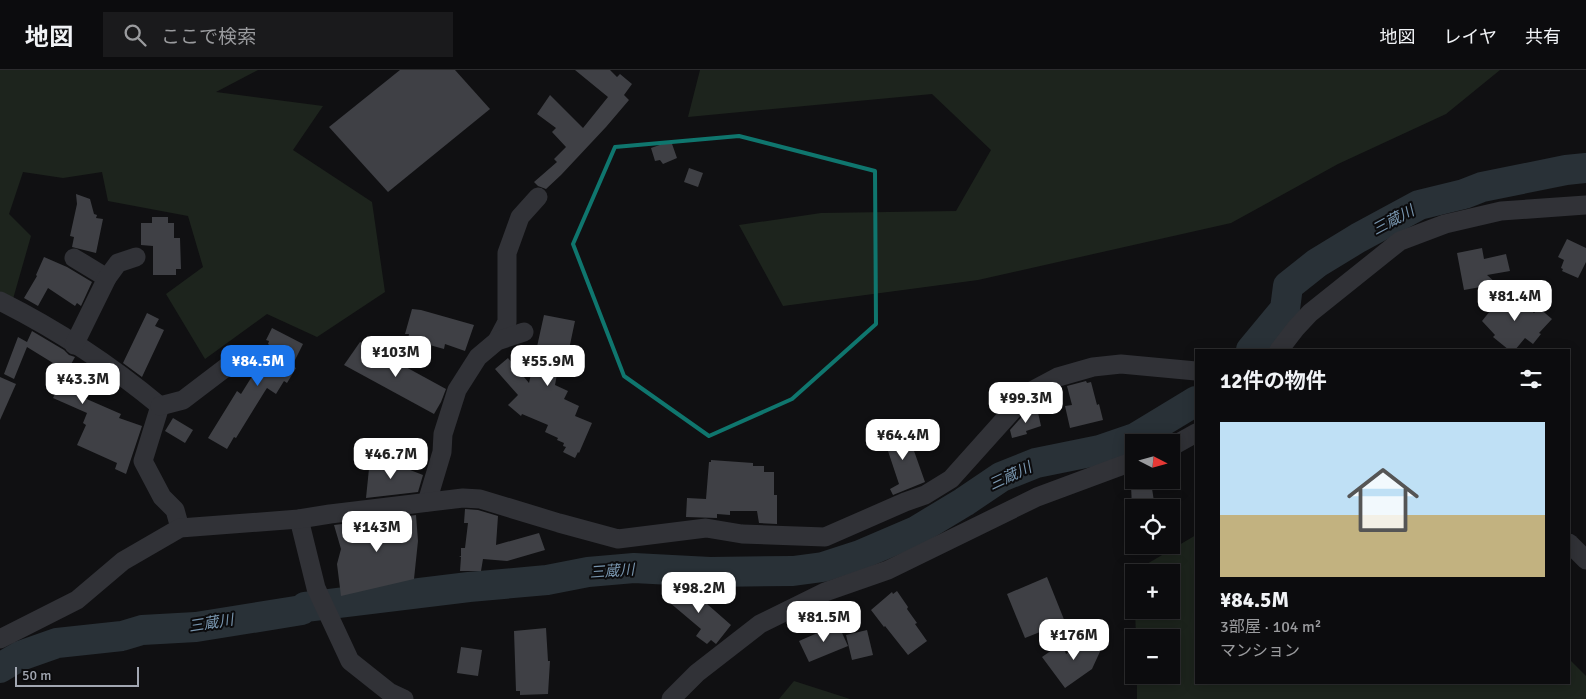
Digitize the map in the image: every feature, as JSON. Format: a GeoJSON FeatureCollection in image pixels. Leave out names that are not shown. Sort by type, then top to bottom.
{"type":"FeatureCollection","features":[{"type":"Feature","properties":{"kind":"street"},"geometry":{"type":"LineString","coordinates":[[427,502],[442,452],[443,434],[457,390],[478,357],[497,340],[507,322],[507,253],[520,217],[538,197]]}},
{"type":"Feature","properties":{"kind":"street"},"geometry":{"type":"LineString","coordinates":[[1280,349],[1310,314],[1400,241],[1445,224],[1501,211],[1586,206]]}},
{"type":"Feature","properties":{"kind":"street"},"geometry":{"type":"LineString","coordinates":[[74,345],[107,278],[118,263],[136,257]]}},
{"type":"Feature","properties":{"kind":"street"},"geometry":{"type":"LineString","coordinates":[[74,258],[107,278]]}},
{"type":"Feature","properties":{"kind":"street"},"geometry":{"type":"LineString","coordinates":[[0,301],[37,320],[139,388],[160,406]]}},
{"type":"Feature","properties":{"kind":"street"},"geometry":{"type":"LineString","coordinates":[[497,340],[524,332]]}},
{"type":"Feature","properties":{"kind":"street"},"geometry":{"type":"LineString","coordinates":[[0,639],[77,600],[124,561],[180,528],[299,519],[463,498],[480,499],[618,539],[706,528],[742,534],[825,537],[905,502],[926,495],[951,479],[1028,393],[1058,377],[1093,367],[1121,364],[1195,372]]}},
{"type":"Feature","properties":{"kind":"street"},"geometry":{"type":"LineString","coordinates":[[160,406],[183,400],[229,365]]}},
{"type":"Feature","properties":{"kind":"street"},"geometry":{"type":"LineString","coordinates":[[160,406],[143,461],[162,498],[175,510],[180,528]]}},
{"type":"Feature","properties":{"kind":"street"},"geometry":{"type":"LineString","coordinates":[[1180,442],[1195,434]]}},
{"type":"Feature","properties":{"kind":"street"},"geometry":{"type":"LineString","coordinates":[[670,699],[697,673],[760,624],[826,592],[888,570],[1037,497],[1125,464]]}},
{"type":"Feature","properties":{"kind":"street"},"geometry":{"type":"LineString","coordinates":[[299,519],[316,588],[350,661],[390,697]]}},
{"type":"Feature","properties":{"kind":"street"},"geometry":{"type":"LineString","coordinates":[[1570,544],[1586,560]]}},
{"type":"Feature","properties":{"kind":"highlighted area"},"geometry":{"type":"Polygon","coordinates":[[[739,136],[875,171],[876,324],[792,399],[709,436],[624,376],[573,244],[615,147],[739,136]]]}},
{"type":"Feature","properties":{"kind":"shaded area"},"geometry":{"type":"Polygon","coordinates":[[[0,70],[258,70],[216,92],[323,106],[293,150],[372,202],[385,292],[317,337],[267,314],[205,359],[166,294],[203,267],[188,216],[108,201],[102,172],[63,178],[23,172],[9,214],[31,236],[13,299],[0,292],[0,70]]]}},
{"type":"Feature","properties":{"kind":"shaded area"},"geometry":{"type":"Polygon","coordinates":[[[700,70],[1500,70],[1446,114],[1338,164],[1231,223],[978,280],[783,306],[739,225],[821,213],[956,211],[991,150],[932,94],[688,117],[700,70]]]}},
{"type":"Feature","properties":{"kind":"shaded area"},"geometry":{"type":"Polygon","coordinates":[[[1195,536],[1195,684],[1570,684],[1570,660],[1586,676],[1586,699],[1137,699],[1137,684],[1180,684],[1180,629],[1136,629],[1135,619],[1180,619],[1180,564],[1147,564],[1164,554],[1180,554],[1180,544],[1195,536]]]}},
{"type":"Feature","properties":{"kind":"shaded area"},"geometry":{"type":"Polygon","coordinates":[[[794,681],[850,699],[779,699],[794,681]]]}},
{"type":"Feature","properties":{"kind":"building"},"geometry":{"type":"Polygon","coordinates":[[[400,70],[455,70],[490,109],[388,192],[329,127],[400,70]]]}},
{"type":"Feature","properties":{"kind":"building"},"geometry":{"type":"Polygon","coordinates":[[[575,70],[610,70],[617,77],[620,74],[632,84],[624,95],[629,100],[606,127],[546,189],[534,182],[557,162],[554,159],[566,147],[552,132],[556,128],[537,114],[550,95],[583,128],[608,97],[575,70]]]}},
{"type":"Feature","properties":{"kind":"building"},"geometry":{"type":"Polygon","coordinates":[[[671,141],[677,158],[663,164],[660,160],[655,161],[651,148],[671,141]]]}},
{"type":"Feature","properties":{"kind":"building"},"geometry":{"type":"Polygon","coordinates":[[[689,168],[703,173],[698,187],[684,182],[689,168]]]}},
{"type":"Feature","properties":{"kind":"building"},"geometry":{"type":"Polygon","coordinates":[[[76,194],[90,199],[94,214],[97,215],[96,218],[103,219],[96,253],[72,247],[74,237],[70,236],[77,204],[76,194]]]}},
{"type":"Feature","properties":{"kind":"building"},"geometry":{"type":"Polygon","coordinates":[[[152,217],[168,217],[168,223],[174,223],[174,238],[180,238],[181,269],[176,269],[176,275],[153,275],[153,246],[141,245],[141,223],[152,223],[152,217]]]}},
{"type":"Feature","properties":{"kind":"building"},"geometry":{"type":"Polygon","coordinates":[[[1567,239],[1586,248],[1586,262],[1578,278],[1562,271],[1563,269],[1561,268],[1564,260],[1558,257],[1567,239]]]}},
{"type":"Feature","properties":{"kind":"building"},"geometry":{"type":"Polygon","coordinates":[[[1482,248],[1484,259],[1506,254],[1510,271],[1487,275],[1497,284],[1464,290],[1457,253],[1482,248]]]}},
{"type":"Feature","properties":{"kind":"building"},"geometry":{"type":"Polygon","coordinates":[[[44,257],[67,267],[92,282],[81,306],[77,303],[75,306],[48,288],[38,306],[24,298],[37,276],[44,257]]]}},
{"type":"Feature","properties":{"kind":"building"},"geometry":{"type":"Polygon","coordinates":[[[1506,291],[1534,313],[1539,308],[1552,319],[1539,333],[1541,334],[1533,344],[1525,338],[1516,349],[1508,349],[1493,337],[1495,335],[1482,321],[1506,291]]]}},
{"type":"Feature","properties":{"kind":"building"},"geometry":{"type":"Polygon","coordinates":[[[412,309],[474,325],[465,351],[445,344],[444,349],[408,339],[409,334],[405,334],[412,309]]]}},
{"type":"Feature","properties":{"kind":"building"},"geometry":{"type":"Polygon","coordinates":[[[147,313],[159,319],[155,326],[164,330],[142,377],[123,363],[147,313]]]}},
{"type":"Feature","properties":{"kind":"building"},"geometry":{"type":"Polygon","coordinates":[[[544,315],[575,321],[568,354],[561,353],[555,385],[568,391],[564,399],[579,406],[575,416],[592,423],[575,458],[563,452],[566,447],[563,446],[564,443],[545,432],[548,425],[522,414],[521,416],[508,405],[518,395],[495,369],[508,358],[529,383],[544,315]]]}},
{"type":"Feature","properties":{"kind":"building"},"geometry":{"type":"Polygon","coordinates":[[[272,328],[303,344],[292,366],[296,368],[287,383],[284,381],[276,394],[267,388],[227,449],[208,438],[237,391],[241,394],[271,346],[268,344],[269,341],[266,340],[272,328]]]}},
{"type":"Feature","properties":{"kind":"building"},"geometry":{"type":"Polygon","coordinates":[[[32,331],[75,357],[70,366],[92,376],[82,397],[121,414],[119,418],[142,426],[126,474],[115,469],[117,463],[77,445],[86,425],[83,423],[87,413],[53,398],[66,371],[27,347],[14,379],[4,374],[18,337],[27,342],[32,331]]]}},
{"type":"Feature","properties":{"kind":"building"},"geometry":{"type":"Polygon","coordinates":[[[360,342],[446,389],[434,414],[344,365],[360,342]]]}},
{"type":"Feature","properties":{"kind":"building"},"geometry":{"type":"Polygon","coordinates":[[[0,377],[16,384],[0,420],[0,377]]]}},
{"type":"Feature","properties":{"kind":"building"},"geometry":{"type":"Polygon","coordinates":[[[1086,381],[1087,383],[1091,382],[1103,420],[1070,428],[1065,406],[1072,405],[1067,386],[1086,381]]]}},
{"type":"Feature","properties":{"kind":"building"},"geometry":{"type":"Polygon","coordinates":[[[1037,408],[1041,426],[1026,431],[1027,434],[1012,438],[1010,430],[1027,411],[1037,408]]]}},
{"type":"Feature","properties":{"kind":"building"},"geometry":{"type":"Polygon","coordinates":[[[173,418],[193,430],[185,443],[165,431],[173,418]]]}},
{"type":"Feature","properties":{"kind":"building"},"geometry":{"type":"Polygon","coordinates":[[[897,430],[907,431],[925,482],[893,495],[890,489],[899,484],[883,436],[897,430]]]}},
{"type":"Feature","properties":{"kind":"building"},"geometry":{"type":"Polygon","coordinates":[[[370,459],[400,466],[423,475],[418,492],[366,498],[370,459]]]}},
{"type":"Feature","properties":{"kind":"building"},"geometry":{"type":"Polygon","coordinates":[[[711,460],[753,463],[753,466],[764,466],[764,472],[774,472],[774,495],[777,495],[777,524],[759,523],[757,511],[730,511],[730,515],[717,514],[717,518],[686,517],[687,498],[706,499],[709,462],[711,460]]]}},
{"type":"Feature","properties":{"kind":"building"},"geometry":{"type":"Polygon","coordinates":[[[1131,489],[1152,489],[1154,499],[1132,499],[1131,489]]]}},
{"type":"Feature","properties":{"kind":"building"},"geometry":{"type":"Polygon","coordinates":[[[465,509],[478,510],[498,516],[496,545],[539,533],[545,550],[507,561],[483,559],[481,571],[460,571],[461,557],[459,556],[461,556],[461,548],[465,548],[468,523],[464,523],[465,509]]]}},
{"type":"Feature","properties":{"kind":"building"},"geometry":{"type":"Polygon","coordinates":[[[416,515],[418,541],[414,579],[341,596],[337,564],[341,549],[334,525],[416,515]]]}},
{"type":"Feature","properties":{"kind":"building"},"geometry":{"type":"Polygon","coordinates":[[[1047,577],[1065,622],[1025,638],[1007,594],[1047,577]]]}},
{"type":"Feature","properties":{"kind":"building"},"geometry":{"type":"Polygon","coordinates":[[[682,582],[731,625],[716,644],[711,640],[707,644],[696,636],[701,629],[669,602],[668,598],[682,582]]]}},
{"type":"Feature","properties":{"kind":"building"},"geometry":{"type":"Polygon","coordinates":[[[897,591],[917,623],[915,624],[927,641],[908,655],[871,610],[892,592],[893,594],[897,591]]]}},
{"type":"Feature","properties":{"kind":"building"},"geometry":{"type":"Polygon","coordinates":[[[838,624],[848,646],[809,662],[799,641],[838,624]]]}},
{"type":"Feature","properties":{"kind":"building"},"geometry":{"type":"Polygon","coordinates":[[[546,628],[548,661],[550,661],[548,694],[520,695],[520,691],[516,691],[514,631],[546,628]]]}},
{"type":"Feature","properties":{"kind":"building"},"geometry":{"type":"Polygon","coordinates":[[[867,630],[873,655],[852,660],[846,635],[867,630]]]}},
{"type":"Feature","properties":{"kind":"building"},"geometry":{"type":"Polygon","coordinates":[[[1095,635],[1103,645],[1092,669],[1065,688],[1042,657],[1062,643],[1066,654],[1095,635]]]}},
{"type":"Feature","properties":{"kind":"building"},"geometry":{"type":"Polygon","coordinates":[[[461,647],[482,650],[478,676],[457,673],[461,647]]]}},
{"type":"Feature","properties":{"kind":"waterway","name":"三蔵川"},"geometry":{"type":"LineString","coordinates":[[1252,349],[1285,309],[1288,286],[1317,263],[1358,238],[1419,205],[1464,194],[1482,187],[1566,170],[1586,168]]}},
{"type":"Feature","properties":{"kind":"waterway","name":"三蔵川"},"geometry":{"type":"LineString","coordinates":[[0,668],[20,656],[57,643],[122,636],[142,630],[196,627],[302,610],[305,607],[469,587],[547,580],[588,572],[634,568],[710,572],[793,571],[823,567],[860,555],[916,531],[1001,477],[1036,463],[1100,450],[1135,438],[1195,402]]}}]}
